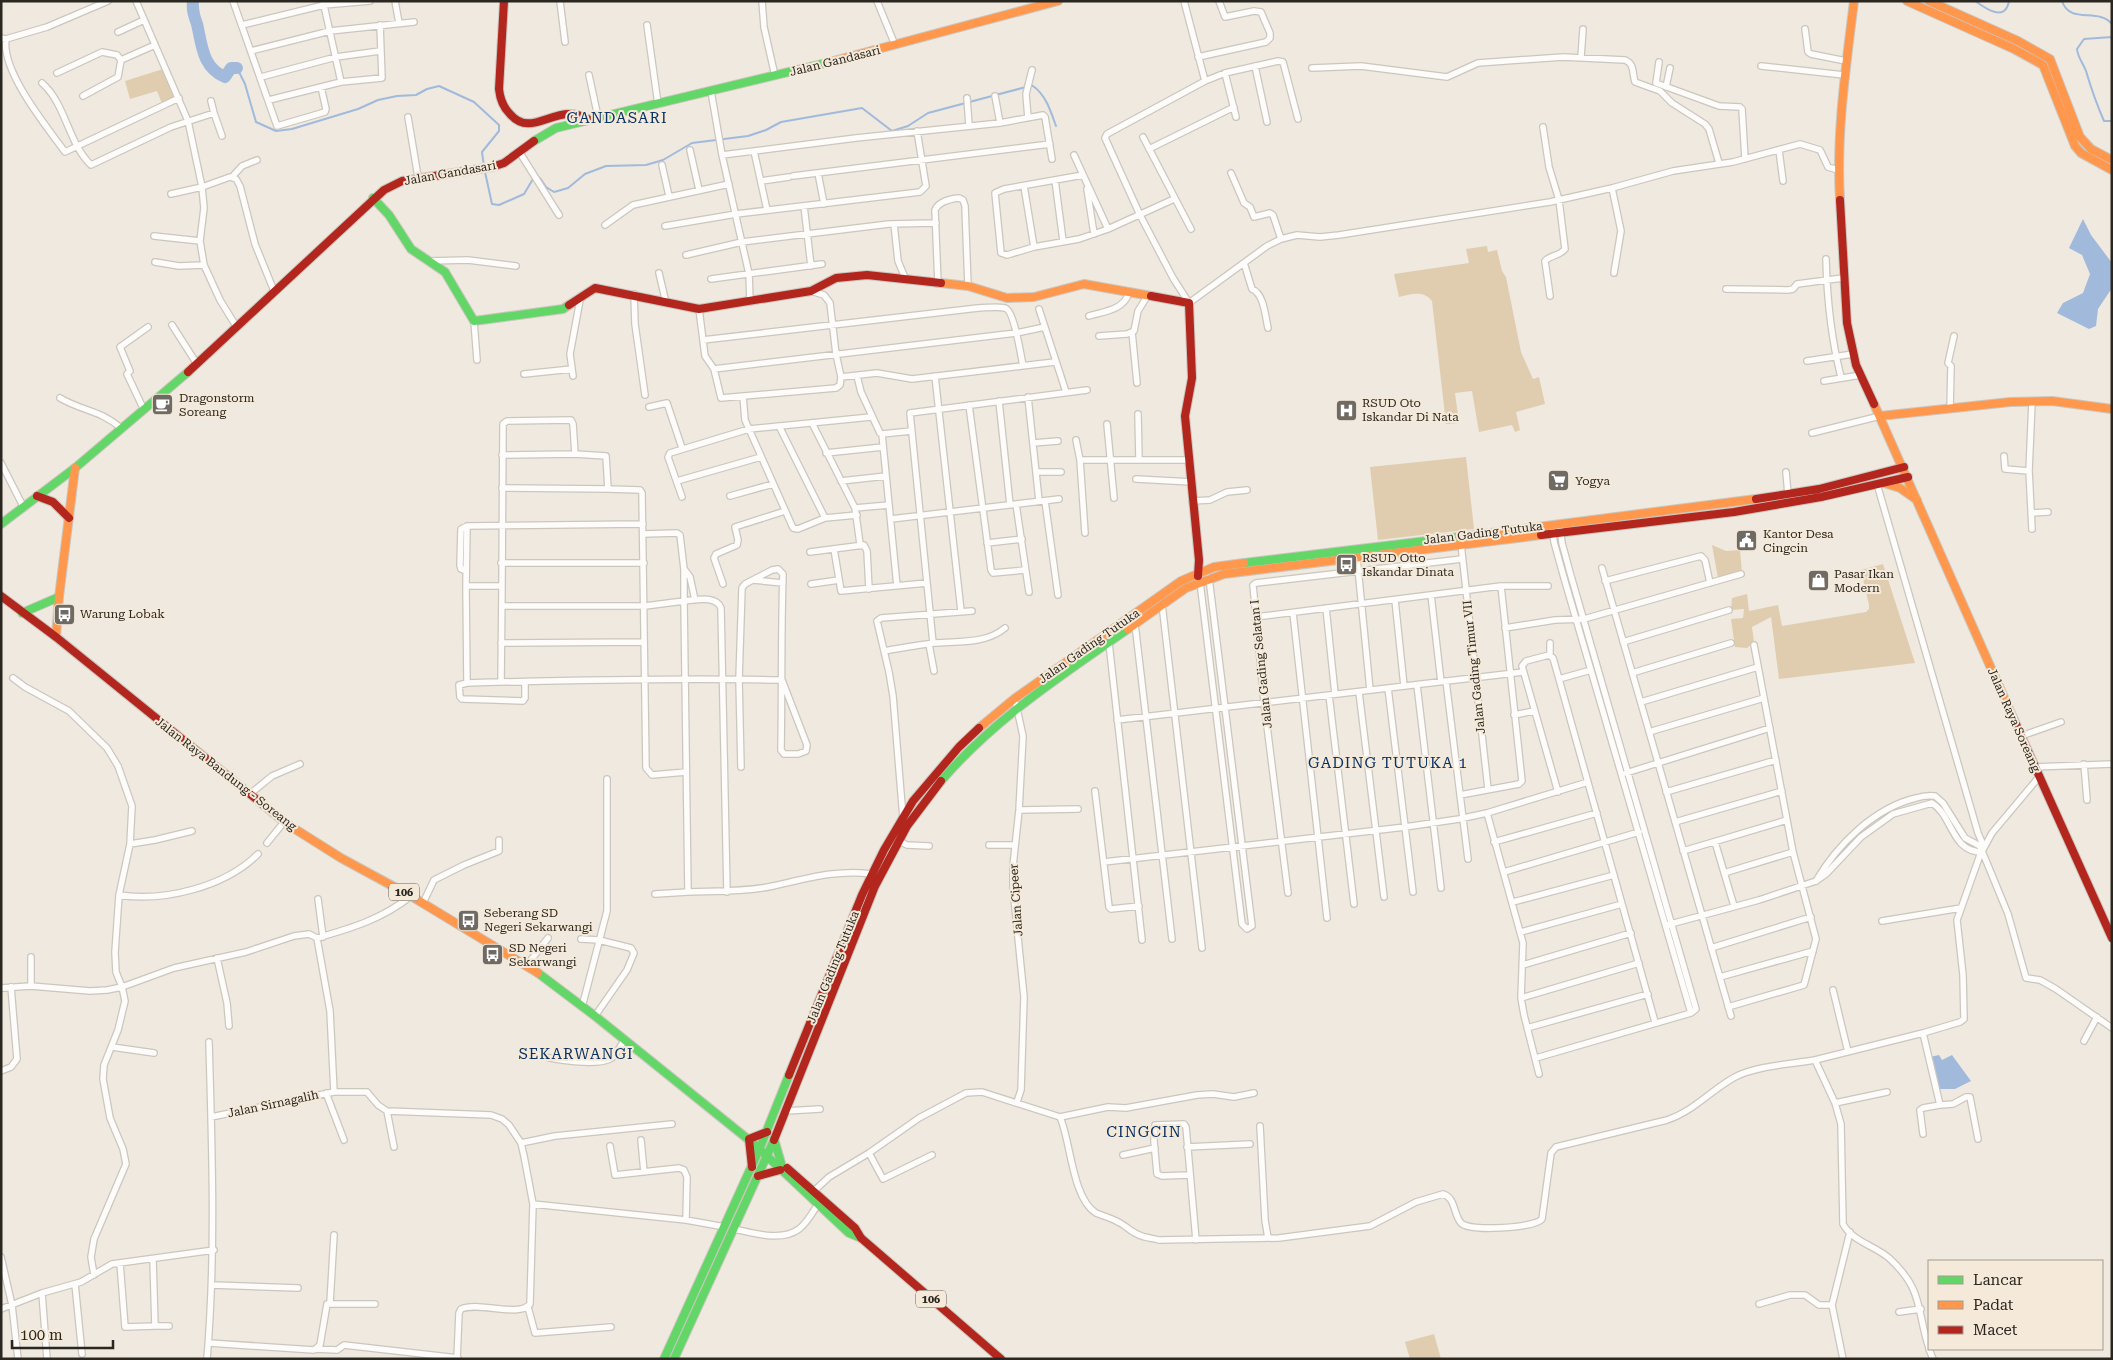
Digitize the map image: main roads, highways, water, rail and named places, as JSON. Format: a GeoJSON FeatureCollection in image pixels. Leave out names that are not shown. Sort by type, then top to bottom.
{"type":"FeatureCollection","features":[{"type":"Feature","properties":{"kind":"main road"},"geometry":{"type":"LineString","coordinates":[[504,1],[499,89],[506,111],[519,123],[528,126],[565,114],[575,114],[588,119]]}},
{"type":"Feature","properties":{"kind":"main road","name":"Jalan Gandasari"},"geometry":{"type":"LineString","coordinates":[[1,524],[75,468],[144,410],[197,364],[374,198],[394,184],[418,177],[492,167],[504,163],[548,131],[588,119],[775,76],[1058,1]]}},
{"type":"Feature","properties":{"kind":"main road","name":"Jalan Raya Soreang"},"geometry":{"type":"LineString","coordinates":[[1854,1],[1844,75],[1838,170],[1843,278],[1847,323],[1853,354],[2034,767],[2112,938]]}},
{"type":"Feature","properties":{"kind":"main road"},"geometry":{"type":"LineString","coordinates":[[1907,1],[2014,49],[2042,65],[2078,150],[2112,170]]}},
{"type":"Feature","properties":{"kind":"main road"},"geometry":{"type":"LineString","coordinates":[[1929,1],[2018,41],[2050,59],[2080,137],[2091,148],[2112,160]]}},
{"type":"Feature","properties":{"kind":"main road"},"geometry":{"type":"LineString","coordinates":[[2014,49],[2018,41]]}},
{"type":"Feature","properties":{"kind":"main road"},"geometry":{"type":"LineString","coordinates":[[374,198],[389,215],[411,249],[444,272],[474,321],[554,312],[571,306],[595,288],[634,294],[666,303],[699,309],[811,291],[846,276],[873,276],[968,286],[1007,298],[1018,299],[1044,295],[1084,284],[1189,303],[1192,378],[1185,416],[1199,560],[1197,573],[1200,582]]}},
{"type":"Feature","properties":{"kind":"main road"},"geometry":{"type":"LineString","coordinates":[[1880,416],[2010,402],[2052,402],[2112,409]]}},
{"type":"Feature","properties":{"kind":"main road"},"geometry":{"type":"LineString","coordinates":[[56,637],[75,468]]}},
{"type":"Feature","properties":{"kind":"main road","name":"Jalan Gading Tutuka"},"geometry":{"type":"LineString","coordinates":[[1753,504],[1788,494],[1904,468]]}},
{"type":"Feature","properties":{"kind":"main road","name":"Jalan Gading Tutuka"},"geometry":{"type":"LineString","coordinates":[[674,1359],[734,1230],[786,1111],[871,874],[913,801],[960,747],[990,718],[1014,699],[1181,581],[1197,573],[1223,565],[1352,549],[1556,528],[1848,492],[1908,477]]}},
{"type":"Feature","properties":{"kind":"main road"},"geometry":{"type":"LineString","coordinates":[[1846,482],[1848,492]]}},
{"type":"Feature","properties":{"kind":"main road"},"geometry":{"type":"LineString","coordinates":[[1881,483],[1900,488],[1919,501]]}},
{"type":"Feature","properties":{"kind":"main road"},"geometry":{"type":"LineString","coordinates":[[37,496],[53,502],[68,518]]}},
{"type":"Feature","properties":{"kind":"main road","name":"Jalan Gading Tutuka"},"geometry":{"type":"LineString","coordinates":[[664,1359],[752,1167],[756,1145],[767,1132],[839,962],[899,841],[921,806],[966,753],[995,724],[1109,644],[1162,604],[1186,588],[1209,578],[1224,574],[1461,544],[1556,528]]}},
{"type":"Feature","properties":{"kind":"main road"},"geometry":{"type":"LineString","coordinates":[[1352,549],[1355,558]]}},
{"type":"Feature","properties":{"kind":"main road"},"geometry":{"type":"LineString","coordinates":[[1199,560],[1209,578]]}},
{"type":"Feature","properties":{"kind":"main road","name":"Jalan Raya Bandung - Soreang"},"geometry":{"type":"LineString","coordinates":[[1,596],[56,637],[284,822],[341,858],[411,896],[527,965],[582,1006],[768,1154],[849,1233],[861,1238]]}},
{"type":"Feature","properties":{"kind":"main road"},"geometry":{"type":"LineString","coordinates":[[22,613],[59,597]]}},
{"type":"Feature","properties":{"kind":"main road"},"geometry":{"type":"LineString","coordinates":[[752,1167],[756,1145],[767,1132]]}},
{"type":"Feature","properties":{"kind":"main road"},"geometry":{"type":"LineString","coordinates":[[758,1176],[781,1167],[774,1139]]}},
{"type":"Feature","properties":{"kind":"main road","name":"Jalan Raya Bandung - Soreang"},"geometry":{"type":"LineString","coordinates":[[781,1167],[814,1191],[854,1228],[861,1238],[1001,1359]]}},
{"type":"Feature","properties":{"kind":"water"},"geometry":{"type":"Polygon","coordinates":[[[2083,219],[2091,235],[2112,263],[2112,288],[2098,309],[2096,326],[2089,329],[2057,313],[2063,303],[2083,293],[2090,274],[2082,255],[2069,248],[2083,219]]]}},
{"type":"Feature","properties":{"kind":"water"},"geometry":{"type":"Polygon","coordinates":[[[1939,1055],[1942,1060],[1952,1055],[1971,1081],[1955,1089],[1938,1089],[1930,1057],[1939,1055]]]}},
{"type":"Feature","properties":{"kind":"waterway"},"geometry":{"type":"LineString","coordinates":[[193,1],[193,13],[207,61],[217,73],[225,77],[231,68],[237,68]]}},
{"type":"Feature","properties":{"kind":"waterway"},"geometry":{"type":"LineString","coordinates":[[1975,1],[1989,10],[1999,13],[2007,8],[2009,1]]}},
{"type":"Feature","properties":{"kind":"waterway"},"geometry":{"type":"LineString","coordinates":[[2062,1],[2071,12],[2106,19],[2112,24]]}},
{"type":"Feature","properties":{"kind":"waterway"},"geometry":{"type":"LineString","coordinates":[[2112,37],[2084,39],[2077,49],[2104,121],[2112,121]]}},
{"type":"Feature","properties":{"kind":"waterway"},"geometry":{"type":"LineString","coordinates":[[237,68],[245,84],[256,122],[276,131],[292,129],[358,109],[378,100],[416,95],[427,89],[439,86],[474,102],[499,125],[499,131],[482,152],[484,167]]}},
{"type":"Feature","properties":{"kind":"waterway"},"geometry":{"type":"LineString","coordinates":[[1030,86],[1038,90],[1045,99],[1056,126]]}},
{"type":"Feature","properties":{"kind":"waterway"},"geometry":{"type":"LineString","coordinates":[[538,178],[546,187],[554,192],[568,188],[585,174],[606,166],[646,165],[663,160],[692,143],[748,136],[766,130],[781,122],[862,108],[892,131],[908,126],[928,113],[1026,87]]}},
{"type":"Feature","properties":{"kind":"waterway"},"geometry":{"type":"LineString","coordinates":[[485,172],[492,204],[499,205],[524,194],[533,179]]}},
{"type":"Feature","properties":{"kind":"place","name":"Dragonstorm Soreang"},"geometry":{"type":"Point","coordinates":[163,405]}},
{"type":"Feature","properties":{"kind":"place","name":"RSUD Oto Iskandar Di Nata"},"geometry":{"type":"Point","coordinates":[1346,410]}},
{"type":"Feature","properties":{"kind":"place","name":"Yogya"},"geometry":{"type":"Point","coordinates":[1559,481]}},
{"type":"Feature","properties":{"kind":"place","name":"Kantor Desa Cingcin"},"geometry":{"type":"Point","coordinates":[1747,541]}},
{"type":"Feature","properties":{"kind":"place","name":"RSUD Otto Iskandar Dinata"},"geometry":{"type":"Point","coordinates":[1346,565]}},
{"type":"Feature","properties":{"kind":"place","name":"Pasar Ikan Modern"},"geometry":{"type":"Point","coordinates":[1818,581]}},
{"type":"Feature","properties":{"kind":"place","name":"Warung Lobak"},"geometry":{"type":"Point","coordinates":[64,614]}},
{"type":"Feature","properties":{"kind":"place","name":"Seberang SD Negeri Sekarwangi"},"geometry":{"type":"Point","coordinates":[468,920]}},
{"type":"Feature","properties":{"kind":"place","name":"SD Negeri Sekarwangi"},"geometry":{"type":"Point","coordinates":[493,955]}},
{"type":"Feature","properties":{"kind":"district","name":"GANDASARI"},"geometry":{"type":"Point","coordinates":[617,118]}},
{"type":"Feature","properties":{"kind":"district","name":"GADING TUTUKA 1"},"geometry":{"type":"Point","coordinates":[1388,763]}},
{"type":"Feature","properties":{"kind":"district","name":"SEKARWANGI"},"geometry":{"type":"Point","coordinates":[576,1054]}},
{"type":"Feature","properties":{"kind":"district","name":"CINGCIN"},"geometry":{"type":"Point","coordinates":[1144,1132]}}]}
